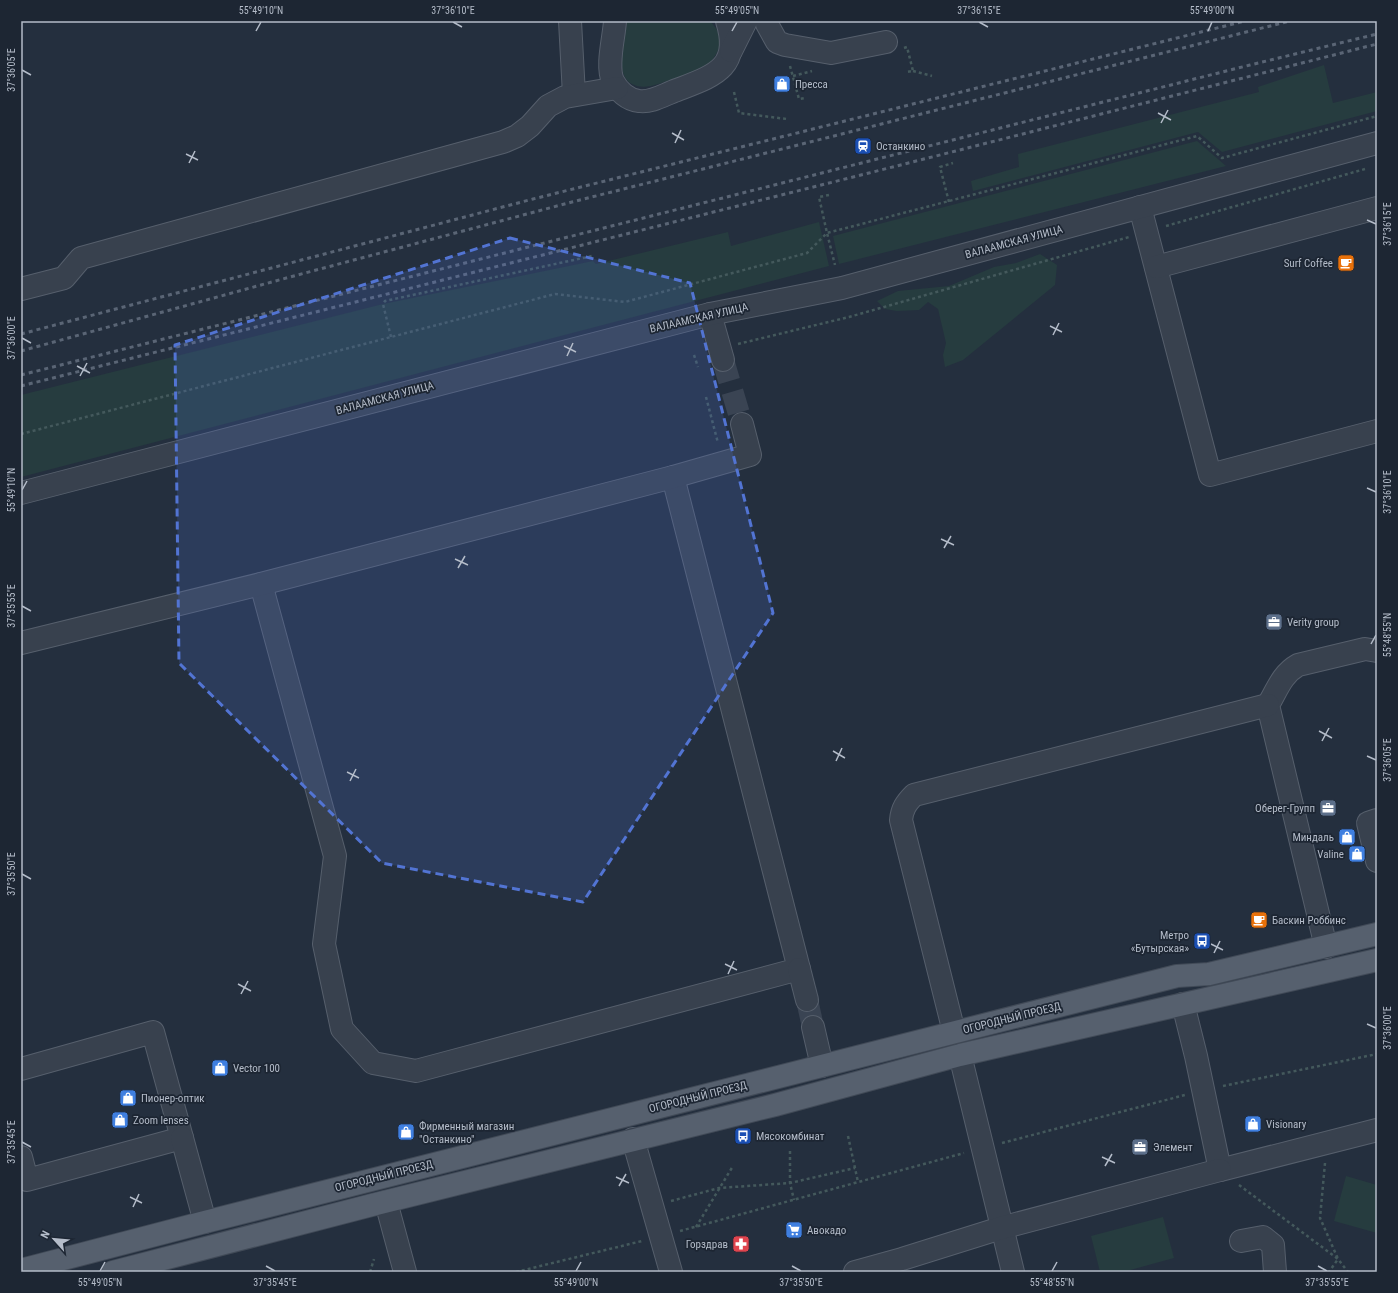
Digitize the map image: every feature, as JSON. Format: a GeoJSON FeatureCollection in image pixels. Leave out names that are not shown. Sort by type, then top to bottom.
{"type":"FeatureCollection","features":[{"type":"Feature","properties":{"kind":"main road","name":"ОГОРОДНЫЙ ПРОЕЗД"},"geometry":{"type":"LineString","coordinates":[[21,1270],[1177,976],[1208,974],[1377,934]]}},
{"type":"Feature","properties":{"kind":"main road"},"geometry":{"type":"LineString","coordinates":[[113,1272],[633,1139],[775,1105],[960,1055],[1377,960]]}},
{"type":"Feature","properties":{"kind":"street"},"geometry":{"type":"LineString","coordinates":[[570,21],[574,95]]}},
{"type":"Feature","properties":{"kind":"street"},"geometry":{"type":"LineString","coordinates":[[615,21],[610,68],[613,80],[617,88],[628,98],[639,101],[651,100],[708,78],[719,71],[730,54],[746,21]]}},
{"type":"Feature","properties":{"kind":"street"},"geometry":{"type":"LineString","coordinates":[[727,21],[731,41],[730,54]]}},
{"type":"Feature","properties":{"kind":"street"},"geometry":{"type":"LineString","coordinates":[[770,22],[777,42],[785,45],[831,53],[886,42]]}},
{"type":"Feature","properties":{"kind":"street"},"geometry":{"type":"LineString","coordinates":[[21,289],[64,278],[81,258],[503,142],[517,136],[530,126],[548,106],[565,97],[617,88]]}},
{"type":"Feature","properties":{"kind":"street","name":"ВАЛААМСКАЯ УЛИЦА"},"geometry":{"type":"LineString","coordinates":[[21,493],[710,314],[842,288],[1377,143]]}},
{"type":"Feature","properties":{"kind":"street"},"geometry":{"type":"LineString","coordinates":[[1140,207],[1210,475],[1377,431]]}},
{"type":"Feature","properties":{"kind":"street"},"geometry":{"type":"LineString","coordinates":[[1156,267],[1377,208]]}},
{"type":"Feature","properties":{"kind":"street"},"geometry":{"type":"LineString","coordinates":[[710,314],[722,354]]}},
{"type":"Feature","properties":{"kind":"street"},"geometry":{"type":"LineString","coordinates":[[21,643],[261,584],[673,477],[750,455],[742,424]]}},
{"type":"Feature","properties":{"kind":"street"},"geometry":{"type":"LineString","coordinates":[[673,477],[807,1000]]}},
{"type":"Feature","properties":{"kind":"street"},"geometry":{"type":"LineString","coordinates":[[261,584],[335,856],[324,944],[342,1029],[373,1063],[416,1071],[799,969]]}},
{"type":"Feature","properties":{"kind":"street"},"geometry":{"type":"LineString","coordinates":[[1322,948],[1268,706],[1282,679],[1291,669],[1298,665],[1365,649],[1377,651]]}},
{"type":"Feature","properties":{"kind":"street"},"geometry":{"type":"LineString","coordinates":[[954,1032],[901,820],[902,811],[906,803],[914,795],[1268,706]]}},
{"type":"Feature","properties":{"kind":"street"},"geometry":{"type":"LineString","coordinates":[[1274,765],[1322,948]]}},
{"type":"Feature","properties":{"kind":"street"},"geometry":{"type":"LineString","coordinates":[[1377,820],[1368,823],[1377,861]]}},
{"type":"Feature","properties":{"kind":"street"},"geometry":{"type":"LineString","coordinates":[[1183,1004],[1204,1090],[1220,1170]]}},
{"type":"Feature","properties":{"kind":"street"},"geometry":{"type":"LineString","coordinates":[[813,1027],[822,1066]]}},
{"type":"Feature","properties":{"kind":"street"},"geometry":{"type":"LineString","coordinates":[[21,1068],[153,1032],[205,1222]]}},
{"type":"Feature","properties":{"kind":"street"},"geometry":{"type":"LineString","coordinates":[[960,1055],[1012,1272]]}},
{"type":"Feature","properties":{"kind":"street"},"geometry":{"type":"LineString","coordinates":[[855,1272],[903,1266],[1001,1228],[1377,1130]]}},
{"type":"Feature","properties":{"kind":"street"},"geometry":{"type":"LineString","coordinates":[[21,1157],[27,1180],[182,1138]]}},
{"type":"Feature","properties":{"kind":"street"},"geometry":{"type":"LineString","coordinates":[[633,1139],[653,1206],[670,1272]]}},
{"type":"Feature","properties":{"kind":"street"},"geometry":{"type":"LineString","coordinates":[[386,1202],[405,1272]]}},
{"type":"Feature","properties":{"kind":"street"},"geometry":{"type":"LineString","coordinates":[[1241,1241],[1263,1237],[1269,1241],[1273,1245],[1276,1272]]}},
{"type":"Feature","properties":{"kind":"path"},"geometry":{"type":"LineString","coordinates":[[913,71],[932,76]]}},
{"type":"Feature","properties":{"kind":"path"},"geometry":{"type":"LineString","coordinates":[[734,92],[739,113],[787,119]]}},
{"type":"Feature","properties":{"kind":"path"},"geometry":{"type":"LineString","coordinates":[[21,434],[555,294],[625,302],[807,253],[826,233],[1197,136],[1222,158],[1377,116]]}},
{"type":"Feature","properties":{"kind":"path"},"geometry":{"type":"LineString","coordinates":[[949,202],[938,168],[953,163]]}},
{"type":"Feature","properties":{"kind":"path"},"geometry":{"type":"LineString","coordinates":[[722,354],[1369,168]]}},
{"type":"Feature","properties":{"kind":"path"},"geometry":{"type":"LineString","coordinates":[[819,197],[829,195]]}},
{"type":"Feature","properties":{"kind":"path"},"geometry":{"type":"LineString","coordinates":[[819,197],[822,203]]}},
{"type":"Feature","properties":{"kind":"path"},"geometry":{"type":"LineString","coordinates":[[819,197],[826,233],[835,265]]}},
{"type":"Feature","properties":{"kind":"path"},"geometry":{"type":"LineString","coordinates":[[390,337],[383,304],[385,300],[592,256]]}},
{"type":"Feature","properties":{"kind":"path"},"geometry":{"type":"LineString","coordinates":[[694,354],[698,366]]}},
{"type":"Feature","properties":{"kind":"path"},"geometry":{"type":"LineString","coordinates":[[706,397],[723,462]]}},
{"type":"Feature","properties":{"kind":"path"},"geometry":{"type":"LineString","coordinates":[[516,1272],[661,1237],[983,1148],[1204,1090],[1377,1054]]}},
{"type":"Feature","properties":{"kind":"path"},"geometry":{"type":"LineString","coordinates":[[848,1136],[858,1182]]}},
{"type":"Feature","properties":{"kind":"path"},"geometry":{"type":"LineString","coordinates":[[1327,1143],[1320,1218],[1338,1259],[1348,1272]]}},
{"type":"Feature","properties":{"kind":"path"},"geometry":{"type":"LineString","coordinates":[[790,1151],[790,1183],[794,1200]]}},
{"type":"Feature","properties":{"kind":"path"},"geometry":{"type":"LineString","coordinates":[[696,1227],[733,1166]]}},
{"type":"Feature","properties":{"kind":"path"},"geometry":{"type":"LineString","coordinates":[[653,1206],[719,1188],[790,1183],[855,1168]]}},
{"type":"Feature","properties":{"kind":"path"},"geometry":{"type":"LineString","coordinates":[[1220,1170],[1338,1259]]}},
{"type":"Feature","properties":{"kind":"path"},"geometry":{"type":"LineString","coordinates":[[370,1272],[374,1259]]}},
{"type":"Feature","properties":{"kind":"path"},"geometry":{"type":"LineString","coordinates":[[1329,1272],[1338,1259]]}},
{"type":"Feature","properties":{"kind":"highlighted area"},"geometry":{"type":"Polygon","coordinates":[[[510,238],[690,283],[773,613],[583,902],[382,863],[179,663],[175,345],[510,238]]]}},
{"type":"Feature","properties":{"kind":"green space"},"geometry":{"type":"Polygon","coordinates":[[[627,21],[710,21],[719,35],[719,49],[712,60],[701,69],[652,86],[637,86],[629,82],[625,77],[620,52],[620,38],[624,29],[626,29],[627,21]]]}},
{"type":"Feature","properties":{"kind":"green space"},"geometry":{"type":"Polygon","coordinates":[[[1324,65],[1333,103],[1377,92],[1377,111],[1222,152],[1198,132],[973,191],[971,181],[1019,167],[1018,154],[1259,92],[1258,87],[1324,65]]]}},
{"type":"Feature","properties":{"kind":"green space"},"geometry":{"type":"Polygon","coordinates":[[[1197,141],[1226,166],[839,264],[833,236],[1197,141]]]}},
{"type":"Feature","properties":{"kind":"green space"},"geometry":{"type":"Polygon","coordinates":[[[819,222],[829,266],[21,477],[21,395],[383,304],[593,261],[596,264],[728,232],[731,246],[819,222]]]}},
{"type":"Feature","properties":{"kind":"green space"},"geometry":{"type":"Polygon","coordinates":[[[1040,254],[1057,265],[1055,285],[963,360],[945,367],[943,355],[946,343],[938,309],[928,302],[919,310],[897,311],[885,309],[877,301],[898,291],[949,286],[994,267],[1016,263],[1040,254]]]}},
{"type":"Feature","properties":{"kind":"green space"},"geometry":{"type":"Polygon","coordinates":[[[1346,1176],[1377,1185],[1377,1233],[1334,1221],[1346,1176]]]}},
{"type":"Feature","properties":{"kind":"green space"},"geometry":{"type":"Polygon","coordinates":[[[1163,1217],[1174,1258],[1123,1272],[1100,1272],[1091,1236],[1163,1217]]]}},
{"type":"Feature","properties":{"kind":"tunnel"},"geometry":{"type":"LineString","coordinates":[[723,360],[742,424]]}},
{"type":"Feature","properties":{"kind":"tunnel"},"geometry":{"type":"LineString","coordinates":[[807,1000],[813,1027]]}},
{"type":"Feature","properties":{"kind":"railway"},"geometry":{"type":"LineString","coordinates":[[21,334],[533,199],[1245,21]]}},
{"type":"Feature","properties":{"kind":"railway"},"geometry":{"type":"LineString","coordinates":[[21,351],[290,277],[572,202],[1290,21]]}},
{"type":"Feature","properties":{"kind":"railway"},"geometry":{"type":"LineString","coordinates":[[21,375],[1377,34]]}},
{"type":"Feature","properties":{"kind":"railway"},"geometry":{"type":"LineString","coordinates":[[21,386],[1377,44]]}},
{"type":"Feature","properties":{"kind":"place","name":"Пресса"},"geometry":{"type":"Point","coordinates":[782,84]}},
{"type":"Feature","properties":{"kind":"place","name":"Останкино"},"geometry":{"type":"Point","coordinates":[863,146]}},
{"type":"Feature","properties":{"kind":"place","name":"Surf Coffee"},"geometry":{"type":"Point","coordinates":[1346,263]}},
{"type":"Feature","properties":{"kind":"place","name":"Verity group"},"geometry":{"type":"Point","coordinates":[1274,622]}},
{"type":"Feature","properties":{"kind":"place","name":"Оберег-Групп"},"geometry":{"type":"Point","coordinates":[1328,808]}},
{"type":"Feature","properties":{"kind":"place","name":"Миндаль"},"geometry":{"type":"Point","coordinates":[1347,837]}},
{"type":"Feature","properties":{"kind":"place","name":"Valine"},"geometry":{"type":"Point","coordinates":[1357,854]}},
{"type":"Feature","properties":{"kind":"place","name":"Баскин Роббинс"},"geometry":{"type":"Point","coordinates":[1259,920]}},
{"type":"Feature","properties":{"kind":"place","name":"Метро «Бутырская»"},"geometry":{"type":"Point","coordinates":[1202,941]}},
{"type":"Feature","properties":{"kind":"place","name":"Vector 100"},"geometry":{"type":"Point","coordinates":[220,1068]}},
{"type":"Feature","properties":{"kind":"place","name":"Пионер-оптик"},"geometry":{"type":"Point","coordinates":[128,1098]}},
{"type":"Feature","properties":{"kind":"place","name":"Zoom lenses"},"geometry":{"type":"Point","coordinates":[120,1120]}},
{"type":"Feature","properties":{"kind":"place","name":"Visionary"},"geometry":{"type":"Point","coordinates":[1253,1124]}},
{"type":"Feature","properties":{"kind":"place","name":"Фирменный магазин \"Останкино\""},"geometry":{"type":"Point","coordinates":[406,1132]}},
{"type":"Feature","properties":{"kind":"place","name":"Мясокомбинат"},"geometry":{"type":"Point","coordinates":[743,1136]}},
{"type":"Feature","properties":{"kind":"place","name":"Элемент"},"geometry":{"type":"Point","coordinates":[1140,1147]}},
{"type":"Feature","properties":{"kind":"place","name":"Авокадо"},"geometry":{"type":"Point","coordinates":[794,1230]}},
{"type":"Feature","properties":{"kind":"place","name":"Горздрав"},"geometry":{"type":"Point","coordinates":[741,1244]}}]}
